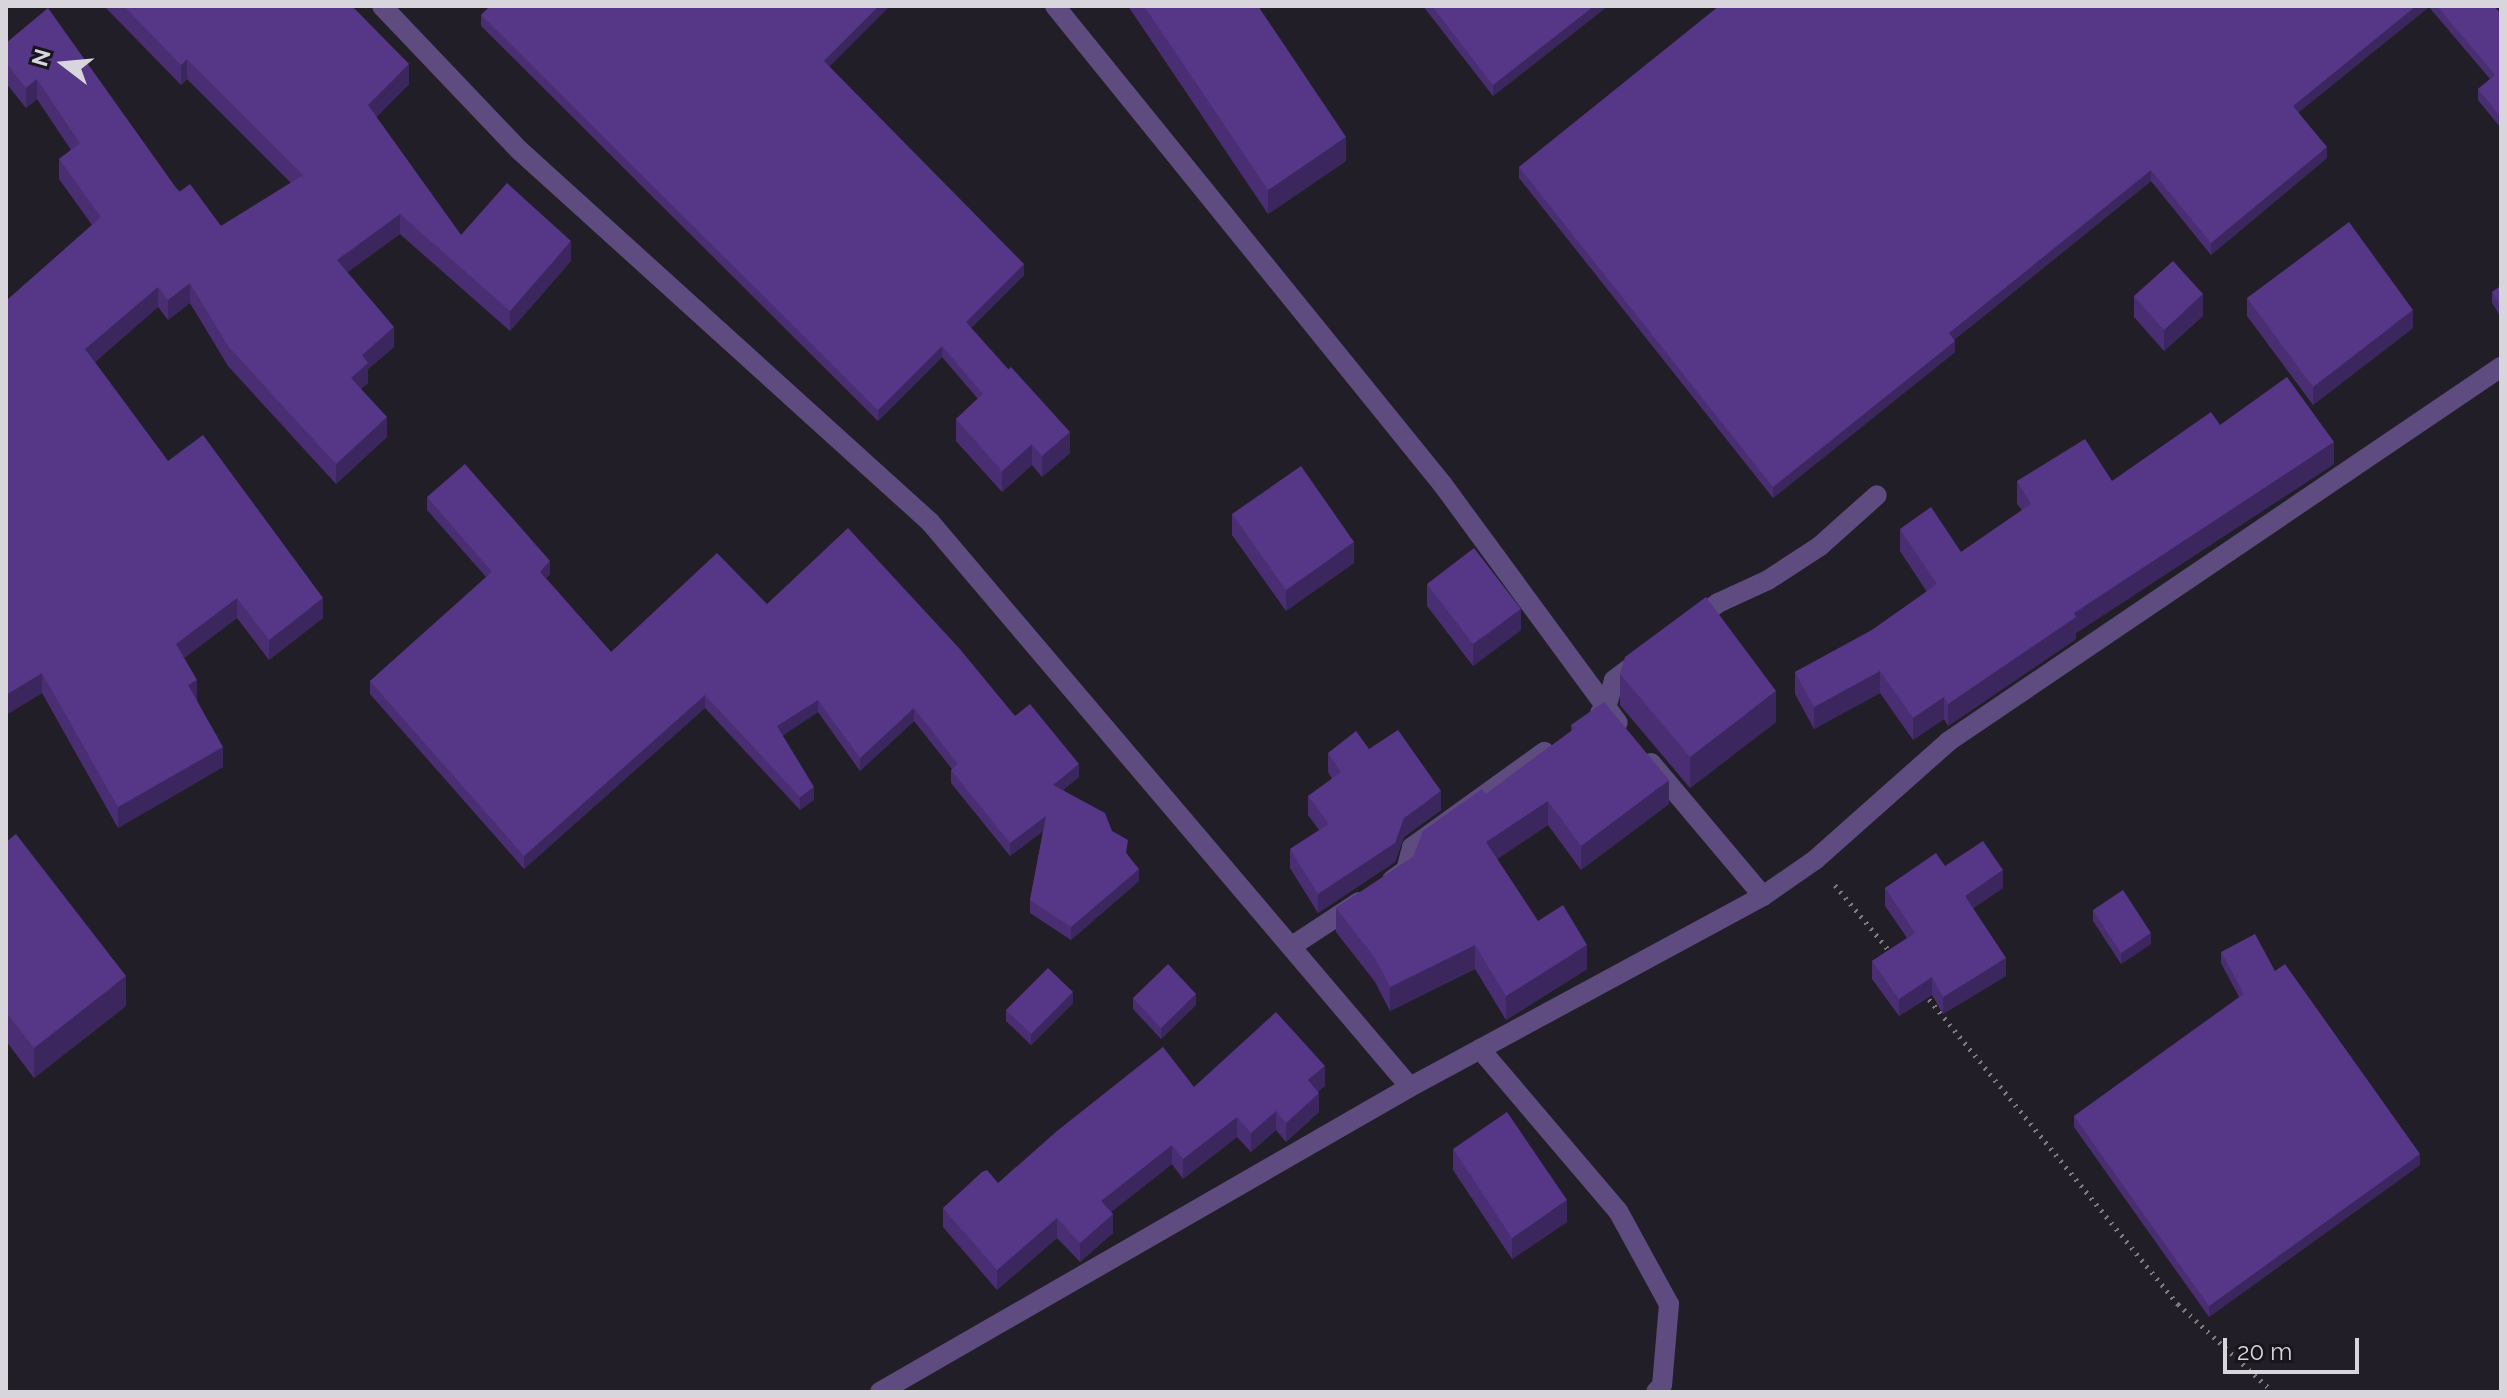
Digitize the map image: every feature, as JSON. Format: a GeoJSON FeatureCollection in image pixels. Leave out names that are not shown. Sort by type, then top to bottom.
{"type":"FeatureCollection","features":[{"type":"Feature","properties":{"kind":"street"},"geometry":{"type":"LineString","coordinates":[[382,6],[518,149],[930,522],[1410,1087]]}},
{"type":"Feature","properties":{"kind":"street"},"geometry":{"type":"LineString","coordinates":[[1055,6],[1443,485],[1606,708],[1763,896]]}},
{"type":"Feature","properties":{"kind":"street"},"geometry":{"type":"LineString","coordinates":[[880,1392],[1410,1087],[1763,896],[1815,860],[1949,741],[2501,367]]}},
{"type":"Feature","properties":{"kind":"street"},"geometry":{"type":"LineString","coordinates":[[1580,726],[1606,708],[1614,680],[1718,603],[1768,580],[1820,546],[1877,495]]}},
{"type":"Feature","properties":{"kind":"street"},"geometry":{"type":"LineString","coordinates":[[1292,946],[1406,870],[1412,847],[1555,744]]}},
{"type":"Feature","properties":{"kind":"street"},"geometry":{"type":"LineString","coordinates":[[1480,1049],[1618,1211],[1669,1304],[1662,1385],[1656,1392]]}},
{"type":"Feature","properties":{"kind":"path"},"geometry":{"type":"LineString","coordinates":[[1815,860],[1896,958]]}},
{"type":"Feature","properties":{"kind":"path"},"geometry":{"type":"LineString","coordinates":[[1916,983],[2178,1304],[2273,1392]]}},
{"type":"Feature","properties":{"kind":"building"},"geometry":{"type":"Polygon","coordinates":[[[124,6],[352,6],[409,64],[368,105],[461,235],[507,183],[571,241],[510,311],[400,214],[337,260],[394,327],[362,355],[368,363],[351,378],[387,417],[336,464],[228,346],[190,283],[168,300],[158,287],[85,349],[168,461],[203,435],[323,598],[269,640],[237,598],[176,644],[197,680],[188,685],[223,747],[118,807],[42,673],[6,695],[6,301],[101,217],[59,159],[80,143],[37,79],[26,88],[6,63],[6,43],[48,8],[179,192],[190,184],[221,226],[303,175],[187,59],[181,65],[124,6]]]}},
{"type":"Feature","properties":{"kind":"building"},"geometry":{"type":"Polygon","coordinates":[[[490,6],[879,6],[824,61],[1024,264],[966,322],[1009,370],[983,394],[942,346],[878,410],[481,15],[490,6]]]}},
{"type":"Feature","properties":{"kind":"building"},"geometry":{"type":"Polygon","coordinates":[[[1144,6],[1258,6],[1346,137],[1268,190],[1144,6]]]}},
{"type":"Feature","properties":{"kind":"building"},"geometry":{"type":"Polygon","coordinates":[[[1432,6],[1594,6],[1493,85],[1432,6]]]}},
{"type":"Feature","properties":{"kind":"building"},"geometry":{"type":"Polygon","coordinates":[[[1719,6],[2416,6],[2293,106],[2327,147],[2211,243],[2151,170],[1949,333],[1955,341],[1773,487],[1519,167],[1719,6]]]}},
{"type":"Feature","properties":{"kind":"building"},"geometry":{"type":"Polygon","coordinates":[[[2437,6],[2494,6],[2501,14],[2501,117],[2478,89],[2495,75],[2437,6]]]}},
{"type":"Feature","properties":{"kind":"building"},"geometry":{"type":"Polygon","coordinates":[[[2349,222],[2413,310],[2313,387],[2247,298],[2349,222]]]}},
{"type":"Feature","properties":{"kind":"building"},"geometry":{"type":"Polygon","coordinates":[[[2173,261],[2203,294],[2164,330],[2134,296],[2173,261]]]}},
{"type":"Feature","properties":{"kind":"building"},"geometry":{"type":"Polygon","coordinates":[[[2501,286],[2501,306],[2492,292],[2501,286]]]}},
{"type":"Feature","properties":{"kind":"building"},"geometry":{"type":"Polygon","coordinates":[[[1011,367],[1070,432],[1042,456],[1032,444],[1002,471],[956,419],[1011,367]]]}},
{"type":"Feature","properties":{"kind":"building"},"geometry":{"type":"Polygon","coordinates":[[[2287,377],[2334,442],[2074,613],[2076,617],[1948,704],[1944,697],[1913,718],[1880,671],[1814,707],[1795,672],[1872,630],[1937,584],[1900,529],[1931,507],[1961,552],[2031,504],[2017,481],[2085,439],[2112,481],[2211,412],[2220,425],[2287,377]]]}},
{"type":"Feature","properties":{"kind":"building"},"geometry":{"type":"Polygon","coordinates":[[[465,464],[550,561],[540,572],[611,652],[717,553],[767,604],[848,528],[959,648],[1015,716],[1030,704],[1079,764],[1053,785],[1105,813],[1112,831],[1128,840],[1126,853],[1139,869],[1071,927],[1030,900],[1046,816],[1010,843],[951,770],[958,764],[914,708],[860,758],[818,700],[777,726],[814,787],[800,797],[705,695],[524,856],[370,681],[492,572],[427,497],[465,464]]]}},
{"type":"Feature","properties":{"kind":"building"},"geometry":{"type":"Polygon","coordinates":[[[1301,466],[1354,542],[1286,590],[1232,514],[1301,466]]]}},
{"type":"Feature","properties":{"kind":"building"},"geometry":{"type":"Polygon","coordinates":[[[1474,548],[1521,609],[1473,644],[1427,584],[1474,548]]]}},
{"type":"Feature","properties":{"kind":"building"},"geometry":{"type":"Polygon","coordinates":[[[1706,597],[1776,691],[1690,757],[1620,674],[1625,657],[1706,597]]]}},
{"type":"Feature","properties":{"kind":"building"},"geometry":{"type":"Polygon","coordinates":[[[1604,702],[1669,780],[1581,846],[1548,801],[1486,842],[1538,921],[1563,905],[1587,945],[1506,996],[1475,945],[1390,987],[1375,958],[1336,908],[1413,857],[1423,831],[1482,789],[1486,794],[1574,729],[1571,725],[1604,702]]]}},
{"type":"Feature","properties":{"kind":"building"},"geometry":{"type":"Polygon","coordinates":[[[1398,730],[1441,791],[1404,818],[1395,843],[1318,894],[1290,849],[1329,824],[1308,796],[1341,772],[1328,753],[1356,731],[1369,749],[1398,730]]]}},
{"type":"Feature","properties":{"kind":"building"},"geometry":{"type":"Polygon","coordinates":[[[16,834],[126,976],[34,1048],[6,1012],[6,842],[16,834]]]}},
{"type":"Feature","properties":{"kind":"building"},"geometry":{"type":"Polygon","coordinates":[[[1983,841],[2003,870],[1965,896],[2006,958],[1943,997],[1932,977],[1899,999],[1872,961],[1915,933],[1885,888],[1936,853],[1945,866],[1983,841]]]}},
{"type":"Feature","properties":{"kind":"building"},"geometry":{"type":"Polygon","coordinates":[[[2123,890],[2151,933],[2121,953],[2093,910],[2123,890]]]}},
{"type":"Feature","properties":{"kind":"building"},"geometry":{"type":"Polygon","coordinates":[[[2255,934],[2275,971],[2285,964],[2420,1154],[2209,1306],[2074,1116],[2244,994],[2221,952],[2255,934]]]}},
{"type":"Feature","properties":{"kind":"building"},"geometry":{"type":"Polygon","coordinates":[[[1168,964],[1196,994],[1161,1028],[1133,998],[1168,964]]]}},
{"type":"Feature","properties":{"kind":"building"},"geometry":{"type":"Polygon","coordinates":[[[1048,968],[1073,992],[1031,1034],[1006,1010],[1048,968]]]}},
{"type":"Feature","properties":{"kind":"building"},"geometry":{"type":"Polygon","coordinates":[[[1276,1012],[1325,1066],[1308,1080],[1319,1093],[1286,1123],[1276,1111],[1251,1133],[1237,1117],[1183,1159],[1172,1145],[1101,1201],[1113,1214],[1080,1243],[1057,1218],[997,1270],[943,1208],[982,1172],[987,1170],[998,1183],[1057,1131],[1163,1047],[1194,1087],[1276,1012]]]}},
{"type":"Feature","properties":{"kind":"building"},"geometry":{"type":"Polygon","coordinates":[[[1507,1112],[1567,1200],[1512,1238],[1453,1149],[1507,1112]]]}}]}
